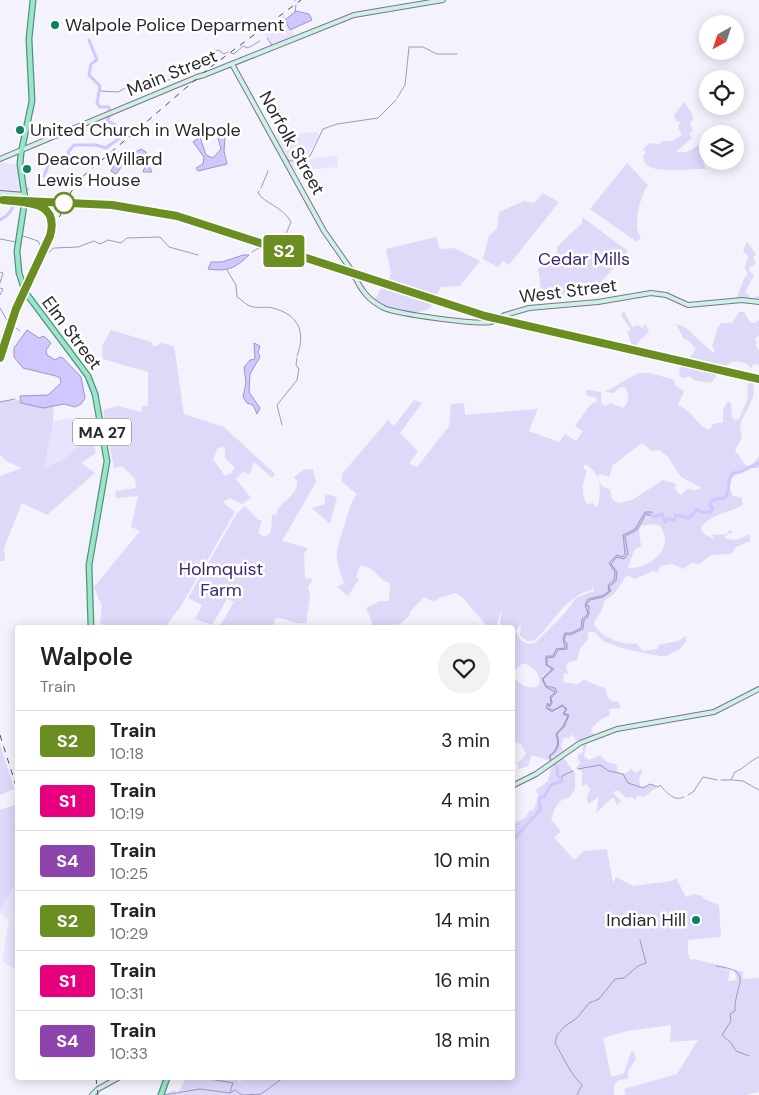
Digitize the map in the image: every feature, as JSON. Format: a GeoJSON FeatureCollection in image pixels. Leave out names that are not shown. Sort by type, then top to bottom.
{"type":"FeatureCollection","features":[{"type":"Feature","properties":{"kind":"main road","name":"Elm Street"},"geometry":{"type":"LineString","coordinates":[[33,0],[29,44],[32,101],[21,150],[20,166],[24,216],[17,250],[19,273],[25,291],[83,367],[95,394],[107,460],[91,551],[91,625]]}},
{"type":"Feature","properties":{"kind":"main road","name":"Main Street"},"geometry":{"type":"LineString","coordinates":[[0,160],[196,77],[354,15],[444,0]]}},
{"type":"Feature","properties":{"kind":"main road","name":"Norfolk Street"},"geometry":{"type":"LineString","coordinates":[[232,64],[328,236]]}},
{"type":"Feature","properties":{"kind":"main road"},"geometry":{"type":"LineString","coordinates":[[0,193],[22,193]]}},
{"type":"Feature","properties":{"kind":"main road","name":"West Street"},"geometry":{"type":"LineString","coordinates":[[328,236],[353,273],[365,295],[387,309],[474,322],[491,322],[505,315],[529,308],[598,302],[651,294],[666,295],[688,305],[739,300],[759,302]]}},
{"type":"Feature","properties":{"kind":"main road"},"geometry":{"type":"LineString","coordinates":[[515,784],[536,774],[575,746],[617,729],[714,712],[759,689]]}},
{"type":"Feature","properties":{"kind":"main road"},"geometry":{"type":"LineString","coordinates":[[92,1095],[98,1089],[114,1080]]}},
{"type":"Feature","properties":{"kind":"main road"},"geometry":{"type":"LineString","coordinates":[[161,1094],[166,1080]]}},
{"type":"Feature","properties":{"kind":"shaded area"},"geometry":{"type":"Polygon","coordinates":[[[296,11],[309,14],[312,20],[290,30],[285,20],[296,11]]]}},
{"type":"Feature","properties":{"kind":"shaded area"},"geometry":{"type":"Polygon","coordinates":[[[284,14],[295,37],[271,47],[264,29],[284,14]]]}},
{"type":"Feature","properties":{"kind":"shaded area"},"geometry":{"type":"Polygon","coordinates":[[[318,132],[317,140],[304,160],[337,155],[338,167],[295,171],[274,135],[318,132]]]}},
{"type":"Feature","properties":{"kind":"shaded area"},"geometry":{"type":"Polygon","coordinates":[[[221,133],[225,137],[224,151],[227,164],[198,171],[196,168],[203,164],[204,157],[193,142],[200,137],[206,155],[213,158],[221,149],[217,134],[221,133]]]}},
{"type":"Feature","properties":{"kind":"shaded area"},"geometry":{"type":"Polygon","coordinates":[[[141,149],[146,152],[146,159],[152,172],[143,172],[145,166],[141,156],[129,157],[124,160],[116,174],[111,171],[115,163],[141,149]]]}},
{"type":"Feature","properties":{"kind":"shaded area"},"geometry":{"type":"Polygon","coordinates":[[[0,160],[1,162],[18,165],[23,192],[15,200],[0,199],[0,160]]]}},
{"type":"Feature","properties":{"kind":"shaded area"},"geometry":{"type":"Polygon","coordinates":[[[243,255],[249,255],[231,268],[221,270],[208,269],[211,262],[222,262],[243,255]]]}},
{"type":"Feature","properties":{"kind":"shaded area"},"geometry":{"type":"Polygon","coordinates":[[[27,330],[39,338],[44,336],[51,343],[46,350],[47,355],[55,360],[60,357],[63,358],[81,377],[85,398],[81,404],[75,407],[64,404],[43,408],[21,403],[20,396],[48,395],[61,383],[60,378],[56,376],[23,368],[14,357],[14,348],[27,330]]]}},
{"type":"Feature","properties":{"kind":"shaded area"},"geometry":{"type":"Polygon","coordinates":[[[254,343],[260,346],[258,352],[260,357],[250,374],[249,392],[260,408],[257,414],[253,405],[247,403],[243,397],[246,383],[244,367],[250,360],[255,359],[254,343]]]}},
{"type":"Feature","properties":{"kind":"shaded area"},"geometry":{"type":"Polygon","coordinates":[[[70,418],[96,425],[99,422],[103,443],[92,441],[77,448],[64,459],[45,469],[53,422],[70,418]]]}},
{"type":"Feature","properties":{"kind":"shaded area"},"geometry":{"type":"Polygon","coordinates":[[[645,512],[652,512],[652,516],[646,514],[637,530],[625,536],[628,554],[624,559],[617,557],[611,564],[617,572],[616,581],[609,587],[611,591],[603,597],[590,600],[586,605],[589,606],[589,614],[584,620],[583,629],[570,635],[566,634],[564,641],[567,643],[567,649],[558,650],[554,657],[547,658],[547,665],[554,669],[543,679],[546,686],[555,688],[557,692],[551,698],[552,703],[548,709],[554,710],[562,705],[567,709],[564,713],[569,715],[564,727],[557,734],[558,746],[550,756],[551,761],[549,756],[557,746],[556,734],[568,716],[563,714],[566,709],[562,706],[552,712],[546,708],[548,703],[549,706],[551,703],[550,697],[555,692],[546,687],[542,679],[552,669],[546,665],[546,656],[553,656],[556,649],[565,648],[563,638],[565,633],[571,633],[581,628],[582,619],[588,614],[585,605],[588,599],[604,595],[609,591],[608,585],[614,580],[615,572],[609,563],[617,555],[622,557],[625,554],[623,535],[635,529],[645,512]]]}},
{"type":"Feature","properties":{"kind":"shaded area"},"geometry":{"type":"Polygon","coordinates":[[[15,885],[15,970],[2,961],[9,920],[0,913],[15,885]]]}},
{"type":"Feature","properties":{"kind":"green space"},"geometry":{"type":"Polygon","coordinates":[[[684,102],[692,113],[693,120],[690,122],[693,132],[689,133],[692,138],[676,152],[687,152],[699,145],[699,169],[656,169],[649,167],[645,162],[643,156],[646,152],[643,149],[650,143],[659,144],[663,141],[672,141],[682,135],[678,128],[680,122],[676,121],[674,115],[684,102]]]}},
{"type":"Feature","properties":{"kind":"green space","name":"Cedar Mills"},"geometry":{"type":"Polygon","coordinates":[[[627,163],[648,185],[638,211],[637,226],[641,238],[637,242],[590,209],[627,163]]]}},
{"type":"Feature","properties":{"kind":"green space","name":"Cedar Mills"},"geometry":{"type":"Polygon","coordinates":[[[543,193],[559,202],[509,265],[503,261],[498,267],[483,259],[489,236],[497,228],[499,212],[524,201],[534,203],[543,193]]]}},
{"type":"Feature","properties":{"kind":"green space","name":"Cedar Mills"},"geometry":{"type":"Polygon","coordinates":[[[582,217],[628,251],[591,294],[542,295],[538,269],[557,252],[557,247],[582,223],[582,217]]]}},
{"type":"Feature","properties":{"kind":"green space"},"geometry":{"type":"Polygon","coordinates":[[[436,237],[440,249],[454,248],[480,261],[460,286],[441,287],[436,296],[439,297],[433,305],[426,310],[418,312],[400,311],[374,301],[382,286],[387,287],[391,283],[387,282],[391,274],[386,249],[436,237]]]}},
{"type":"Feature","properties":{"kind":"green space"},"geometry":{"type":"Polygon","coordinates":[[[747,242],[756,254],[753,258],[756,263],[749,268],[750,272],[754,275],[745,293],[750,298],[759,296],[759,301],[736,299],[748,274],[745,268],[748,256],[743,251],[747,242]]]}},
{"type":"Feature","properties":{"kind":"green space"},"geometry":{"type":"Polygon","coordinates":[[[624,311],[632,327],[638,325],[643,328],[645,323],[649,332],[639,341],[634,350],[627,332],[631,330],[621,315],[624,311]]]}},
{"type":"Feature","properties":{"kind":"green space"},"geometry":{"type":"Polygon","coordinates":[[[739,312],[744,312],[750,322],[755,323],[759,320],[759,336],[755,338],[757,344],[755,345],[759,351],[759,365],[754,364],[751,368],[746,363],[733,361],[724,367],[717,367],[689,359],[696,349],[688,340],[684,339],[676,324],[685,327],[713,353],[715,351],[712,345],[719,326],[721,323],[732,323],[739,312]]]}},
{"type":"Feature","properties":{"kind":"green space"},"geometry":{"type":"Polygon","coordinates":[[[111,330],[151,342],[154,347],[161,343],[174,346],[184,414],[224,427],[275,474],[272,478],[254,462],[250,474],[243,472],[236,479],[251,498],[242,504],[229,498],[223,502],[235,512],[181,606],[167,625],[100,624],[102,607],[94,587],[140,531],[131,527],[138,496],[116,498],[115,491],[136,488],[135,479],[122,466],[114,468],[103,410],[118,406],[141,412],[142,406],[148,406],[148,372],[103,359],[102,346],[111,330]],[[225,447],[218,448],[213,459],[225,476],[235,468],[225,458],[225,447]]]}},
{"type":"Feature","properties":{"kind":"green space"},"geometry":{"type":"Polygon","coordinates":[[[684,365],[716,372],[716,377],[711,383],[693,380],[690,376],[682,378],[679,375],[680,367],[684,365]]]}},
{"type":"Feature","properties":{"kind":"green space"},"geometry":{"type":"Polygon","coordinates":[[[638,373],[650,373],[675,380],[675,385],[684,391],[678,405],[683,407],[702,426],[710,430],[713,424],[723,422],[723,410],[728,401],[731,403],[732,417],[735,420],[739,419],[748,398],[747,386],[750,383],[754,384],[753,398],[740,427],[742,438],[735,450],[746,466],[752,465],[759,456],[759,468],[750,468],[730,478],[730,489],[733,496],[741,497],[743,505],[708,520],[701,529],[704,534],[714,539],[712,535],[727,534],[730,530],[733,532],[725,536],[725,539],[736,540],[750,534],[750,541],[736,547],[731,554],[711,555],[699,564],[691,563],[683,569],[672,564],[660,566],[658,573],[653,571],[635,579],[627,575],[614,594],[605,600],[601,612],[594,622],[599,631],[618,642],[636,643],[643,651],[658,649],[658,645],[678,641],[686,636],[686,641],[680,649],[667,656],[659,656],[625,649],[603,641],[595,632],[588,632],[588,639],[580,649],[577,660],[569,662],[566,666],[568,674],[564,673],[563,682],[578,684],[584,679],[605,688],[608,698],[614,702],[618,701],[621,708],[609,709],[610,715],[600,720],[591,729],[594,735],[581,740],[575,740],[573,734],[569,738],[564,738],[561,746],[563,751],[553,757],[551,761],[532,755],[528,766],[519,769],[517,762],[526,754],[521,744],[515,742],[515,678],[524,686],[531,687],[538,686],[540,682],[537,672],[527,664],[522,664],[515,669],[515,625],[501,625],[500,621],[502,613],[497,625],[486,625],[462,597],[455,593],[439,598],[434,602],[424,597],[410,612],[410,615],[399,625],[373,625],[366,608],[380,601],[389,601],[390,583],[369,568],[360,566],[356,577],[359,579],[348,596],[337,587],[344,583],[337,560],[337,549],[349,510],[357,494],[342,482],[342,474],[388,420],[394,426],[414,400],[422,403],[400,433],[418,451],[409,463],[417,467],[449,426],[451,404],[464,403],[465,415],[538,409],[529,431],[559,442],[565,434],[576,441],[583,431],[575,426],[590,405],[597,401],[595,397],[587,396],[586,390],[601,392],[601,403],[605,406],[611,403],[623,408],[627,403],[628,395],[625,387],[621,387],[613,393],[605,392],[638,373]],[[642,443],[613,465],[609,477],[600,474],[597,477],[594,471],[585,464],[583,468],[587,471],[583,483],[583,491],[587,504],[593,503],[596,508],[598,505],[600,494],[599,481],[602,486],[610,490],[612,499],[618,503],[632,500],[663,480],[677,484],[674,488],[681,495],[687,489],[695,490],[702,488],[681,477],[668,457],[659,450],[652,451],[642,443]],[[645,512],[635,529],[625,533],[623,543],[626,552],[623,557],[617,555],[609,563],[615,571],[614,580],[608,585],[609,591],[611,589],[609,587],[615,582],[617,573],[611,564],[618,557],[622,559],[628,554],[625,536],[634,531],[646,514],[653,514],[645,512]],[[653,524],[641,526],[639,530],[641,546],[634,550],[628,568],[644,565],[652,561],[658,556],[665,542],[660,526],[653,524]],[[593,585],[592,590],[575,597],[568,603],[535,640],[527,641],[520,635],[521,624],[516,631],[519,637],[525,643],[535,643],[564,614],[576,598],[594,591],[593,585]],[[602,596],[588,599],[585,605],[588,614],[589,606],[586,605],[591,600],[602,596]],[[588,614],[583,618],[581,628],[571,633],[582,630],[584,620],[588,614]],[[565,633],[563,638],[565,648],[558,648],[553,656],[548,655],[546,658],[547,668],[552,669],[542,677],[546,687],[555,692],[550,697],[551,703],[549,706],[548,703],[548,709],[552,703],[551,698],[557,692],[554,687],[546,686],[543,679],[554,669],[547,665],[547,658],[553,657],[557,650],[567,648],[567,643],[564,641],[567,634],[571,633],[565,633]],[[562,705],[554,710],[548,709],[548,711],[555,712],[562,706],[566,709],[563,714],[568,716],[564,713],[567,709],[562,705]],[[567,717],[559,732],[564,727],[567,717]]]}},
{"type":"Feature","properties":{"kind":"green space"},"geometry":{"type":"Polygon","coordinates":[[[54,398],[53,422],[44,468],[64,459],[76,448],[93,441],[96,453],[81,463],[95,473],[47,515],[22,503],[4,548],[5,561],[0,561],[0,476],[22,468],[8,462],[0,455],[0,401],[54,398]]]}},
{"type":"Feature","properties":{"kind":"green space","name":"Holmquist Farm"},"geometry":{"type":"Polygon","coordinates":[[[313,469],[316,482],[282,541],[308,548],[304,554],[305,578],[313,579],[308,587],[310,596],[307,622],[297,623],[279,618],[275,619],[274,625],[220,625],[234,602],[227,599],[212,625],[195,619],[202,605],[188,598],[237,513],[245,506],[258,520],[262,520],[258,533],[265,537],[271,532],[272,514],[276,515],[281,506],[294,492],[297,481],[294,477],[303,470],[313,469]]]}},
{"type":"Feature","properties":{"kind":"green space"},"geometry":{"type":"Polygon","coordinates":[[[325,494],[337,497],[330,524],[312,508],[325,504],[325,494]]]}},
{"type":"Feature","properties":{"kind":"green space"},"geometry":{"type":"Polygon","coordinates":[[[587,743],[584,756],[589,760],[600,755],[607,762],[616,764],[618,772],[622,773],[627,772],[631,768],[635,773],[643,769],[639,779],[640,787],[653,784],[657,787],[644,797],[638,795],[635,800],[632,797],[626,798],[619,791],[615,791],[613,793],[621,801],[617,805],[613,797],[596,813],[599,797],[588,804],[587,797],[590,789],[587,784],[582,786],[582,771],[576,768],[580,763],[577,756],[583,752],[583,746],[587,743]]]}},
{"type":"Feature","properties":{"kind":"green space"},"geometry":{"type":"Polygon","coordinates":[[[0,744],[14,789],[0,795],[0,744]]]}},
{"type":"Feature","properties":{"kind":"green space"},"geometry":{"type":"Polygon","coordinates":[[[562,756],[575,773],[575,789],[569,798],[559,802],[551,819],[561,832],[554,837],[574,860],[584,851],[607,849],[613,883],[616,877],[633,886],[672,881],[676,878],[686,897],[694,894],[703,896],[702,898],[719,905],[721,937],[688,940],[688,954],[691,960],[694,959],[726,967],[727,970],[730,970],[728,981],[737,980],[734,969],[743,972],[743,979],[759,978],[759,1092],[745,1095],[625,1095],[624,1089],[677,1074],[698,1040],[670,1042],[671,1025],[627,1031],[603,1038],[611,1077],[624,1073],[631,1052],[634,1052],[636,1059],[628,1071],[628,1079],[618,1080],[614,1086],[614,1095],[162,1095],[174,1090],[178,1093],[185,1080],[238,1080],[239,1082],[242,1080],[515,1080],[515,823],[525,818],[530,810],[533,811],[539,796],[536,790],[548,781],[552,763],[562,756]]]}},
{"type":"Feature","properties":{"kind":"green space"},"geometry":{"type":"Polygon","coordinates":[[[15,805],[15,885],[0,910],[0,810],[15,805]]]}},
{"type":"Feature","properties":{"kind":"waterway"},"geometry":{"type":"LineString","coordinates":[[295,12],[296,5]]}},
{"type":"Feature","properties":{"kind":"waterway"},"geometry":{"type":"LineString","coordinates":[[267,38],[272,45]]}},
{"type":"Feature","properties":{"kind":"waterway"},"geometry":{"type":"LineString","coordinates":[[44,176],[50,161],[68,161],[70,157],[68,152],[74,145],[96,145],[106,148],[121,137],[116,125],[107,121],[110,115],[109,107],[100,107],[97,103],[100,86],[89,75],[91,64],[97,60],[89,40]]}},
{"type":"Feature","properties":{"kind":"waterway"},"geometry":{"type":"LineString","coordinates":[[231,53],[234,54],[243,46],[248,48],[260,41]]}},
{"type":"Feature","properties":{"kind":"waterway"},"geometry":{"type":"LineString","coordinates":[[397,98],[405,85],[409,47],[423,47],[437,54],[457,54]]}},
{"type":"Feature","properties":{"kind":"waterway"},"geometry":{"type":"LineString","coordinates":[[200,60],[205,55],[218,50],[224,54],[228,52]]}},
{"type":"Feature","properties":{"kind":"waterway"},"geometry":{"type":"LineString","coordinates":[[159,82],[169,80],[179,70]]}},
{"type":"Feature","properties":{"kind":"waterway"},"geometry":{"type":"LineString","coordinates":[[100,91],[118,92],[129,86],[131,88],[133,84],[137,85],[143,79],[150,79]]}},
{"type":"Feature","properties":{"kind":"waterway"},"geometry":{"type":"LineString","coordinates":[[303,160],[310,156],[323,129],[337,124],[378,118],[396,100]]}},
{"type":"Feature","properties":{"kind":"waterway"},"geometry":{"type":"LineString","coordinates":[[285,155],[289,161],[300,160]]}},
{"type":"Feature","properties":{"kind":"waterway"},"geometry":{"type":"LineString","coordinates":[[261,188],[268,171]]}},
{"type":"Feature","properties":{"kind":"waterway"},"geometry":{"type":"LineString","coordinates":[[0,220],[10,212],[19,196],[28,189]]}},
{"type":"Feature","properties":{"kind":"waterway"},"geometry":{"type":"LineString","coordinates":[[259,191],[258,193],[261,197],[288,217],[291,222],[285,236],[264,243]]}},
{"type":"Feature","properties":{"kind":"waterway"},"geometry":{"type":"LineString","coordinates":[[23,236],[38,241],[42,249]]}},
{"type":"Feature","properties":{"kind":"waterway"},"geometry":{"type":"LineString","coordinates":[[20,242],[22,237]]}},
{"type":"Feature","properties":{"kind":"waterway"},"geometry":{"type":"LineString","coordinates":[[49,252],[54,248],[78,247],[94,241],[100,244],[108,240],[121,243],[127,238],[160,237],[169,247],[198,255]]}},
{"type":"Feature","properties":{"kind":"waterway"},"geometry":{"type":"LineString","coordinates":[[0,239],[16,242]]}},
{"type":"Feature","properties":{"kind":"waterway"},"geometry":{"type":"LineString","coordinates":[[252,252],[261,247]]}},
{"type":"Feature","properties":{"kind":"waterway"},"geometry":{"type":"LineString","coordinates":[[227,270],[236,285],[237,297],[245,303],[253,307],[267,307],[282,311],[294,320],[298,326],[301,339],[297,356]]}},
{"type":"Feature","properties":{"kind":"waterway"},"geometry":{"type":"LineString","coordinates":[[0,272],[3,273],[0,283]]}},
{"type":"Feature","properties":{"kind":"waterway"},"geometry":{"type":"LineString","coordinates":[[0,288],[3,289],[0,295]]}},
{"type":"Feature","properties":{"kind":"waterway"},"geometry":{"type":"LineString","coordinates":[[0,308],[8,322],[20,331]]}},
{"type":"Feature","properties":{"kind":"waterway"},"geometry":{"type":"LineString","coordinates":[[282,425],[277,405],[297,380],[299,369],[296,365],[297,358]]}},
{"type":"Feature","properties":{"kind":"waterway"},"geometry":{"type":"LineString","coordinates":[[0,402],[15,399]]}},
{"type":"Feature","properties":{"kind":"waterway"},"geometry":{"type":"LineString","coordinates":[[651,514],[654,517],[662,514],[665,522],[668,519],[674,520],[676,515],[689,518],[697,509],[700,512],[711,512],[713,508],[709,505],[711,502],[716,499],[725,498],[727,495],[733,473],[740,472],[759,463]]}},
{"type":"Feature","properties":{"kind":"waterway"},"geometry":{"type":"LineString","coordinates":[[721,780],[731,780],[735,772],[759,757]]}},
{"type":"Feature","properties":{"kind":"waterway"},"geometry":{"type":"LineString","coordinates":[[515,838],[540,810],[539,798],[544,797],[551,785],[563,781],[557,775],[558,768],[552,762]]}},
{"type":"Feature","properties":{"kind":"waterway"},"geometry":{"type":"LineString","coordinates":[[578,769],[600,765],[609,771],[623,774],[628,783],[643,788],[650,784],[658,787],[660,785],[674,797],[684,797]]}},
{"type":"Feature","properties":{"kind":"waterway"},"geometry":{"type":"LineString","coordinates":[[562,779],[562,776],[573,771]]}},
{"type":"Feature","properties":{"kind":"waterway"},"geometry":{"type":"LineString","coordinates":[[688,795],[693,792],[703,777],[717,780]]}},
{"type":"Feature","properties":{"kind":"waterway"},"geometry":{"type":"LineString","coordinates":[[732,780],[743,781],[759,790]]}},
{"type":"Feature","properties":{"kind":"waterway"},"geometry":{"type":"LineString","coordinates":[[577,1095],[582,1085],[570,1070],[555,1043],[557,1035],[564,1027],[577,1018],[589,1003],[599,999],[615,979],[624,978],[638,966],[646,963],[640,940]]}},
{"type":"Feature","properties":{"kind":"waterway"},"geometry":{"type":"LineString","coordinates":[[716,966],[736,971],[739,975],[740,980],[735,1011],[730,1014],[731,1021],[722,1035],[731,1043],[736,1051],[749,1056]]}},
{"type":"Feature","properties":{"kind":"waterway"},"geometry":{"type":"LineString","coordinates":[[216,1080],[233,1083],[230,1092]]}},
{"type":"Feature","properties":{"kind":"waterway"},"geometry":{"type":"LineString","coordinates":[[164,1095],[200,1089],[230,1093],[235,1090],[242,1095],[261,1094],[280,1080]]}},
{"type":"Feature","properties":{"kind":"railway"},"geometry":{"type":"LineString","coordinates":[[0,361],[16,310],[71,192],[81,178],[208,69],[301,0]]}},
{"type":"Feature","properties":{"kind":"railway"},"geometry":{"type":"LineString","coordinates":[[0,200],[112,205],[175,215],[485,316],[759,379]]}},
{"type":"Feature","properties":{"kind":"railway"},"geometry":{"type":"LineString","coordinates":[[34,203],[46,211],[51,223],[51,233]]}},
{"type":"Feature","properties":{"kind":"railway"},"geometry":{"type":"LineString","coordinates":[[0,735],[15,782]]}},
{"type":"Feature","properties":{"kind":"railway"},"geometry":{"type":"LineString","coordinates":[[96,1080],[98,1095]]}},
{"type":"Feature","properties":{"kind":"train","name":"S2"},"geometry":{"type":"LineString","coordinates":[[0,358],[11,320],[50,236],[52,226],[49,216],[41,206],[30,202],[3,200],[112,205],[161,212],[229,232],[485,316],[759,379]]}},
{"type":"Feature","properties":{"kind":"place","name":"Walpole Police Deparment"},"geometry":{"type":"Point","coordinates":[55,25]}},
{"type":"Feature","properties":{"kind":"place","name":"United Church in Walpole"},"geometry":{"type":"Point","coordinates":[20,130]}},
{"type":"Feature","properties":{"kind":"place","name":"Deacon Willard Lewis House"},"geometry":{"type":"Point","coordinates":[27,169]}},
{"type":"Feature","properties":{"kind":"place","name":"Indian Hill"},"geometry":{"type":"Point","coordinates":[696,920]}}]}
